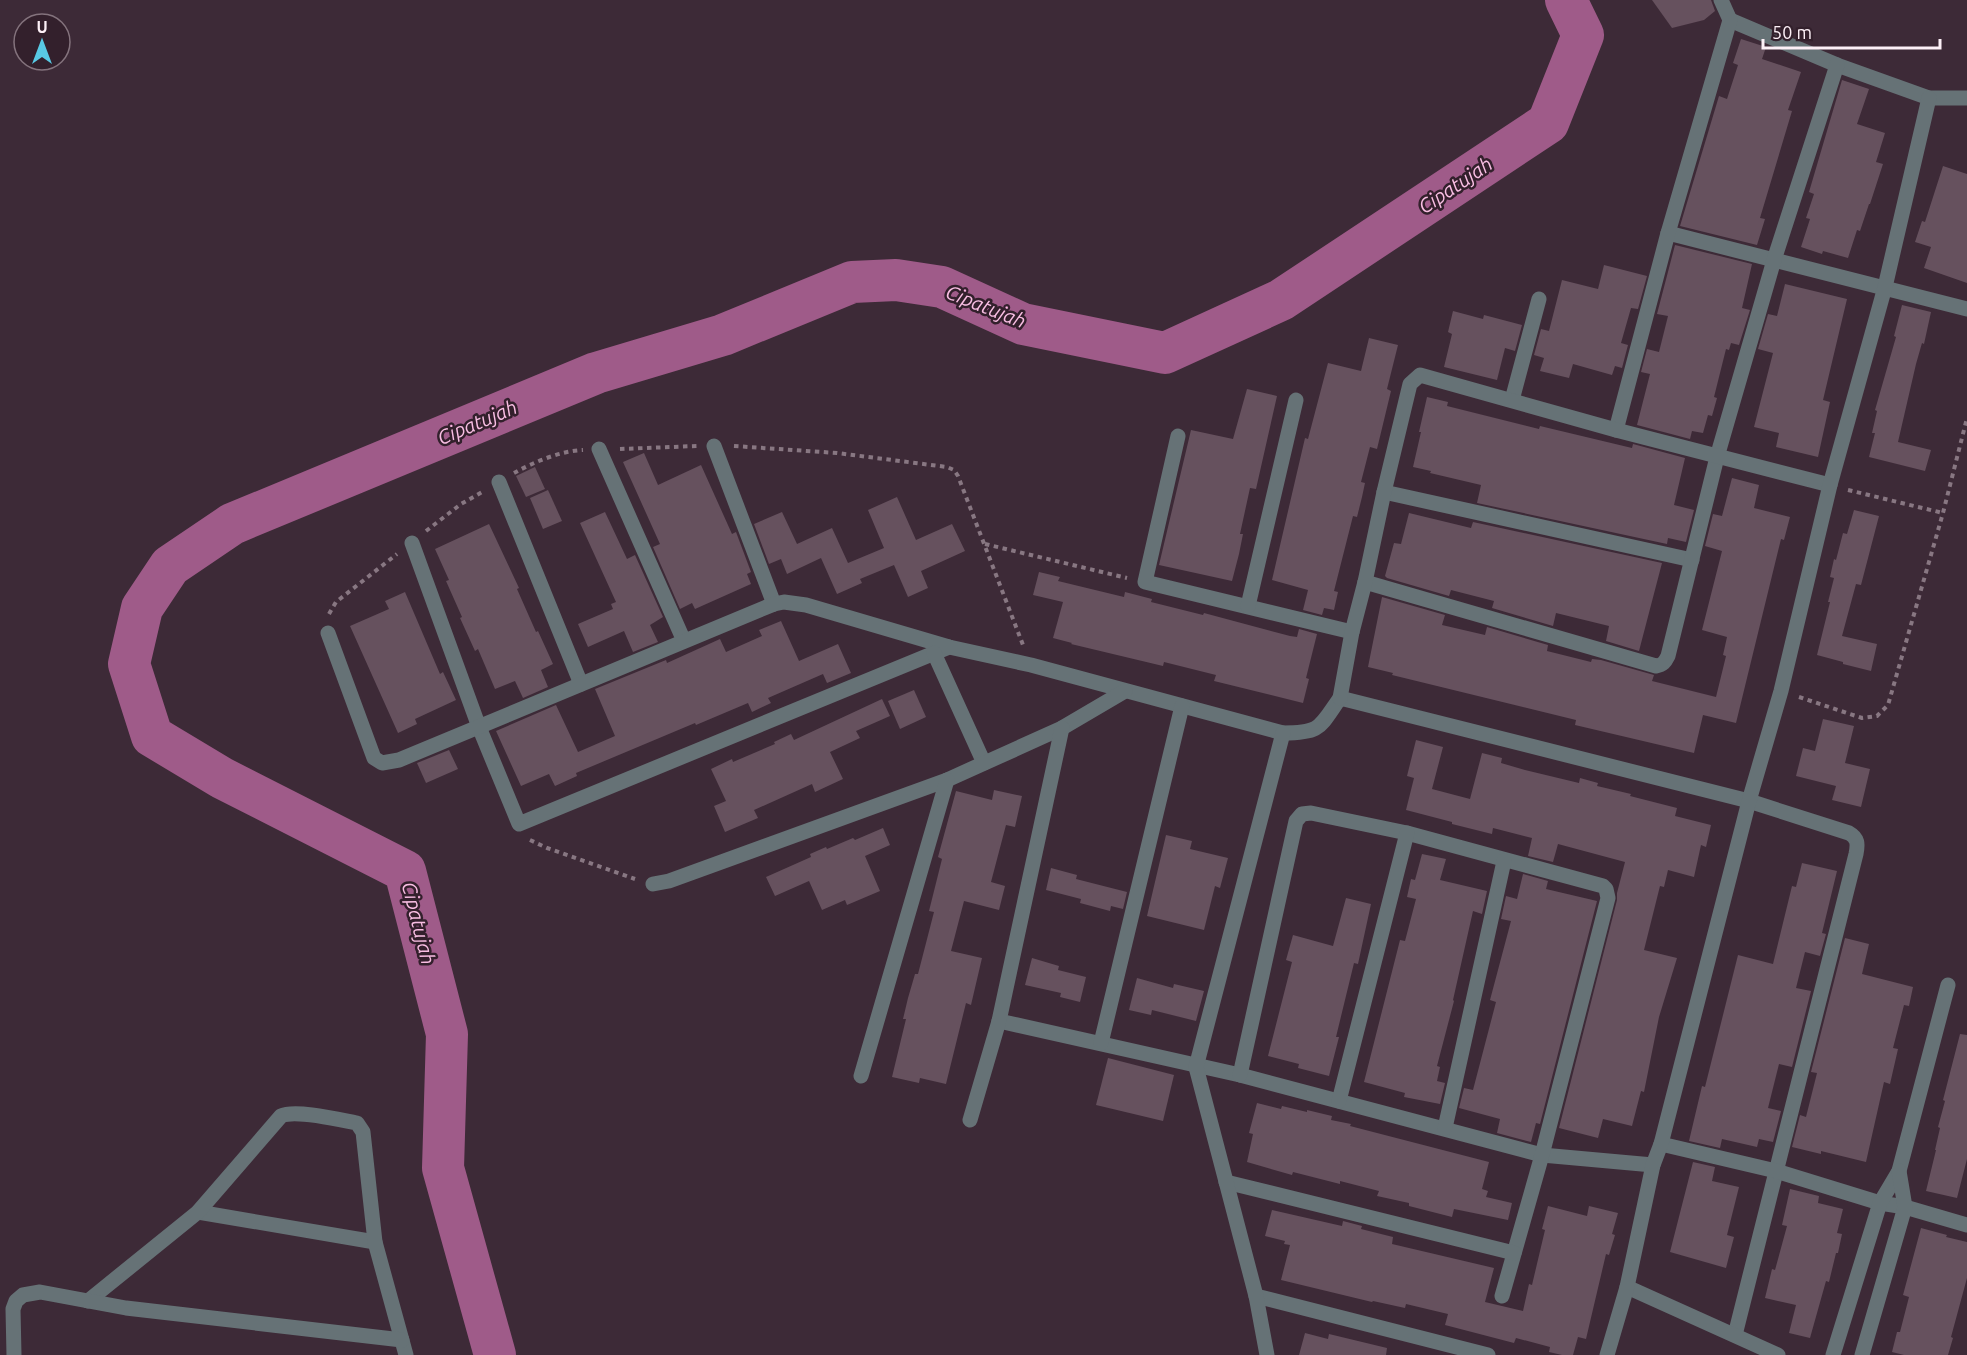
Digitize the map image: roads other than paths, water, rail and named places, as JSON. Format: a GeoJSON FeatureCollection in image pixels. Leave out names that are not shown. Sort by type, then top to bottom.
{"type":"FeatureCollection","features":[{"type":"Feature","properties":{"kind":"street"},"geometry":{"type":"LineString","coordinates":[[1616,430],[1668,233],[1730,20],[1721,0]]}},
{"type":"Feature","properties":{"kind":"street"},"geometry":{"type":"LineString","coordinates":[[1730,20],[1837,65],[1929,98],[1967,98]]}},
{"type":"Feature","properties":{"kind":"street"},"geometry":{"type":"LineString","coordinates":[[1365,582],[1656,666],[1661,665],[1668,656],[1717,457],[1774,260],[1837,65]]}},
{"type":"Feature","properties":{"kind":"street"},"geometry":{"type":"LineString","coordinates":[[1607,1355],[1627,1287],[1653,1165],[1749,801],[1781,691],[1830,485],[1885,287],[1929,98]]}},
{"type":"Feature","properties":{"kind":"street"},"geometry":{"type":"LineString","coordinates":[[1668,233],[1967,309]]}},
{"type":"Feature","properties":{"kind":"street"},"geometry":{"type":"LineString","coordinates":[[1512,400],[1539,299]]}},
{"type":"Feature","properties":{"kind":"street"},"geometry":{"type":"LineString","coordinates":[[328,633],[374,758],[386,763],[399,760],[774,604],[784,602],[1283,733],[1303,733],[1316,729],[1340,698],[1383,492],[1410,384],[1416,377],[1425,375],[1616,430],[1830,485]]}},
{"type":"Feature","properties":{"kind":"street"},"geometry":{"type":"LineString","coordinates":[[1248,606],[1296,400]]}},
{"type":"Feature","properties":{"kind":"street"},"geometry":{"type":"LineString","coordinates":[[1178,436],[1145,582],[1352,632]]}},
{"type":"Feature","properties":{"kind":"street"},"geometry":{"type":"LineString","coordinates":[[714,446],[774,604]]}},
{"type":"Feature","properties":{"kind":"street"},"geometry":{"type":"LineString","coordinates":[[599,449],[684,641]]}},
{"type":"Feature","properties":{"kind":"street"},"geometry":{"type":"LineString","coordinates":[[499,482],[580,684]]}},
{"type":"Feature","properties":{"kind":"street"},"geometry":{"type":"LineString","coordinates":[[1383,492],[1692,560]]}},
{"type":"Feature","properties":{"kind":"street"},"geometry":{"type":"LineString","coordinates":[[412,543],[479,727],[519,824],[949,647]]}},
{"type":"Feature","properties":{"kind":"street"},"geometry":{"type":"LineString","coordinates":[[934,653],[984,763]]}},
{"type":"Feature","properties":{"kind":"street"},"geometry":{"type":"LineString","coordinates":[[654,884],[680,877],[947,780],[1062,728],[1125,691]]}},
{"type":"Feature","properties":{"kind":"street"},"geometry":{"type":"LineString","coordinates":[[1340,698],[1749,801],[1849,832],[1854,836],[1858,844],[1735,1335]]}},
{"type":"Feature","properties":{"kind":"street"},"geometry":{"type":"LineString","coordinates":[[1101,1043],[1182,706]]}},
{"type":"Feature","properties":{"kind":"street"},"geometry":{"type":"LineString","coordinates":[[970,1120],[999,1021],[1062,728]]}},
{"type":"Feature","properties":{"kind":"street"},"geometry":{"type":"LineString","coordinates":[[1267,1355],[1256,1296],[1196,1066],[1283,733]]}},
{"type":"Feature","properties":{"kind":"street"},"geometry":{"type":"LineString","coordinates":[[861,1076],[947,780]]}},
{"type":"Feature","properties":{"kind":"street"},"geometry":{"type":"LineString","coordinates":[[1240,1075],[1298,817],[1302,814],[1311,813],[1407,833],[1504,861],[1599,884],[1608,893],[1542,1155],[1502,1296]]}},
{"type":"Feature","properties":{"kind":"street"},"geometry":{"type":"LineString","coordinates":[[1340,1101],[1407,833]]}},
{"type":"Feature","properties":{"kind":"street"},"geometry":{"type":"LineString","coordinates":[[1445,1128],[1504,861]]}},
{"type":"Feature","properties":{"kind":"street"},"geometry":{"type":"LineString","coordinates":[[1833,1355],[1880,1203],[1899,1172],[1948,985]]}},
{"type":"Feature","properties":{"kind":"street"},"geometry":{"type":"LineString","coordinates":[[999,1021],[1240,1075],[1542,1155],[1653,1165]]}},
{"type":"Feature","properties":{"kind":"street"},"geometry":{"type":"LineString","coordinates":[[14,1355],[13,1309],[16,1301],[23,1295],[40,1292],[88,1301],[126,1308],[404,1348],[375,1242],[363,1132],[357,1123],[296,1113],[281,1116],[198,1212],[88,1301]]}},
{"type":"Feature","properties":{"kind":"street"},"geometry":{"type":"LineString","coordinates":[[1660,1144],[1776,1171],[1880,1203],[1905,1207],[1967,1225]]}},
{"type":"Feature","properties":{"kind":"street"},"geometry":{"type":"LineString","coordinates":[[1862,1355],[1905,1207],[1899,1172]]}},
{"type":"Feature","properties":{"kind":"street"},"geometry":{"type":"LineString","coordinates":[[1226,1182],[1514,1253]]}},
{"type":"Feature","properties":{"kind":"street"},"geometry":{"type":"LineString","coordinates":[[198,1212],[375,1242]]}},
{"type":"Feature","properties":{"kind":"street"},"geometry":{"type":"LineString","coordinates":[[1627,1287],[1778,1355]]}},
{"type":"Feature","properties":{"kind":"street"},"geometry":{"type":"LineString","coordinates":[[1256,1296],[1488,1355]]}},
{"type":"Feature","properties":{"kind":"waterway","name":"Cipatujah"},"geometry":{"type":"LineString","coordinates":[[495,1355],[443,1168],[447,1034],[405,871],[222,778],[152,736],[129,664],[142,608],[170,566],[232,524],[596,373],[723,335],[852,282],[896,280],[942,287],[1023,324],[1165,353],[1281,300],[1548,123],[1583,35],[1566,0]]}}]}
